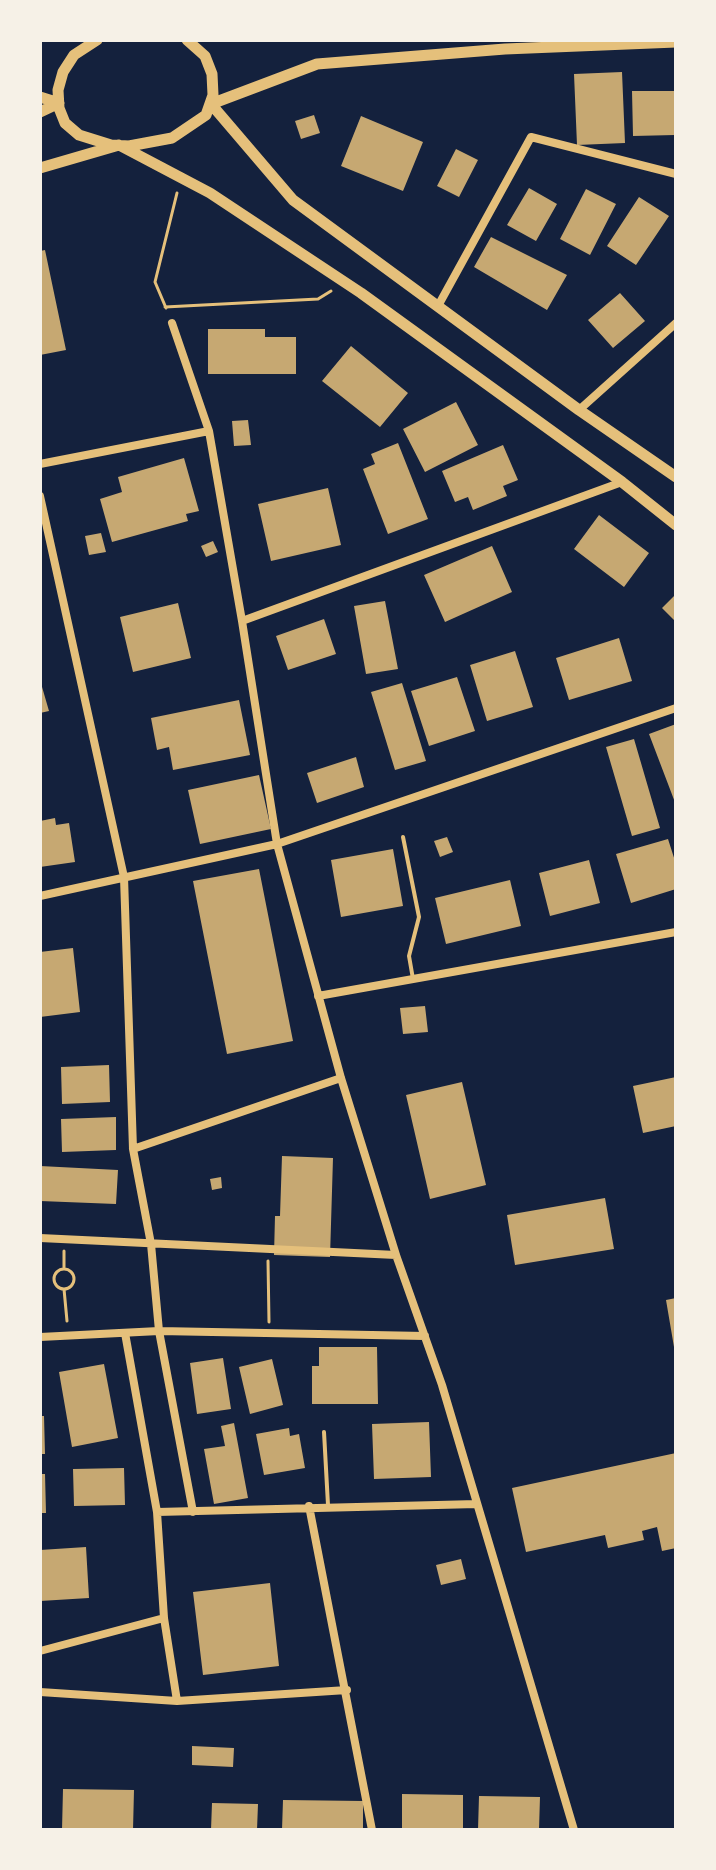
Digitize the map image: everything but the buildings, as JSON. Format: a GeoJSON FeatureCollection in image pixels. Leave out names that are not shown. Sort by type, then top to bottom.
{"type":"FeatureCollection","features":[{"type":"Feature","properties":{"kind":"main road"},"geometry":{"type":"LineString","coordinates":[[97,40],[74,55],[63,72],[58,90],[59,103],[65,123],[79,135],[93,141],[119,145],[150,144],[172,138],[206,115],[211,104],[212,74],[205,56],[187,40]]}},
{"type":"Feature","properties":{"kind":"main road"},"geometry":{"type":"LineString","coordinates":[[211,104],[317,64],[505,49],[676,42]]}},
{"type":"Feature","properties":{"kind":"main road"},"geometry":{"type":"LineString","coordinates":[[40,97],[59,103]]}},
{"type":"Feature","properties":{"kind":"main road"},"geometry":{"type":"LineString","coordinates":[[40,112],[59,103]]}},
{"type":"Feature","properties":{"kind":"main road"},"geometry":{"type":"LineString","coordinates":[[211,104],[293,200],[579,410],[676,477]]}},
{"type":"Feature","properties":{"kind":"main road"},"geometry":{"type":"LineString","coordinates":[[40,168],[119,145],[210,193],[345,282],[622,482],[676,525]]}},
{"type":"Feature","properties":{"kind":"street"},"geometry":{"type":"LineString","coordinates":[[438,306],[531,137],[676,174]]}},
{"type":"Feature","properties":{"kind":"street"},"geometry":{"type":"LineString","coordinates":[[172,323],[209,431],[277,844],[341,1078],[396,1255],[425,1336],[574,1830]]}},
{"type":"Feature","properties":{"kind":"street"},"geometry":{"type":"LineString","coordinates":[[579,410],[676,323]]}},
{"type":"Feature","properties":{"kind":"street"},"geometry":{"type":"LineString","coordinates":[[40,464],[209,431]]}},
{"type":"Feature","properties":{"kind":"street"},"geometry":{"type":"LineString","coordinates":[[242,621],[622,482]]}},
{"type":"Feature","properties":{"kind":"street"},"geometry":{"type":"LineString","coordinates":[[40,496],[124,877],[133,1149],[151,1244],[159,1331],[193,1512]]}},
{"type":"Feature","properties":{"kind":"street"},"geometry":{"type":"LineString","coordinates":[[40,896],[277,844],[676,708]]}},
{"type":"Feature","properties":{"kind":"street"},"geometry":{"type":"LineString","coordinates":[[318,996],[676,932]]}},
{"type":"Feature","properties":{"kind":"street"},"geometry":{"type":"LineString","coordinates":[[133,1149],[341,1078]]}},
{"type":"Feature","properties":{"kind":"street"},"geometry":{"type":"LineString","coordinates":[[40,1238],[396,1255]]}},
{"type":"Feature","properties":{"kind":"street"},"geometry":{"type":"LineString","coordinates":[[40,1337],[159,1331],[425,1336]]}},
{"type":"Feature","properties":{"kind":"street"},"geometry":{"type":"LineString","coordinates":[[125,1333],[157,1512],[164,1618],[177,1701]]}},
{"type":"Feature","properties":{"kind":"street"},"geometry":{"type":"LineString","coordinates":[[157,1512],[477,1504]]}},
{"type":"Feature","properties":{"kind":"street"},"geometry":{"type":"LineString","coordinates":[[309,1506],[372,1830]]}},
{"type":"Feature","properties":{"kind":"street"},"geometry":{"type":"LineString","coordinates":[[40,1651],[164,1618]]}},
{"type":"Feature","properties":{"kind":"street"},"geometry":{"type":"LineString","coordinates":[[40,1692],[177,1701],[347,1690]]}},
{"type":"Feature","properties":{"kind":"lane"},"geometry":{"type":"LineString","coordinates":[[403,837],[419,917],[409,956],[413,979]]}},
{"type":"Feature","properties":{"kind":"lane"},"geometry":{"type":"LineString","coordinates":[[324,1432],[328,1506]]}},
{"type":"Feature","properties":{"kind":"path"},"geometry":{"type":"LineString","coordinates":[[172,323],[155,282],[180,177]]}},
{"type":"Feature","properties":{"kind":"path"},"geometry":{"type":"LineString","coordinates":[[165,307],[318,299],[345,282]]}},
{"type":"Feature","properties":{"kind":"path"},"geometry":{"type":"LineString","coordinates":[[268,1250],[270,1333]]}},
{"type":"Feature","properties":{"kind":"path"},"geometry":{"type":"LineString","coordinates":[[63,1269],[72,1273],[74,1279],[72,1285],[64,1289],[54,1281],[55,1274],[63,1269]]}},
{"type":"Feature","properties":{"kind":"path"},"geometry":{"type":"LineString","coordinates":[[64,1289],[68,1335]]}}]}
